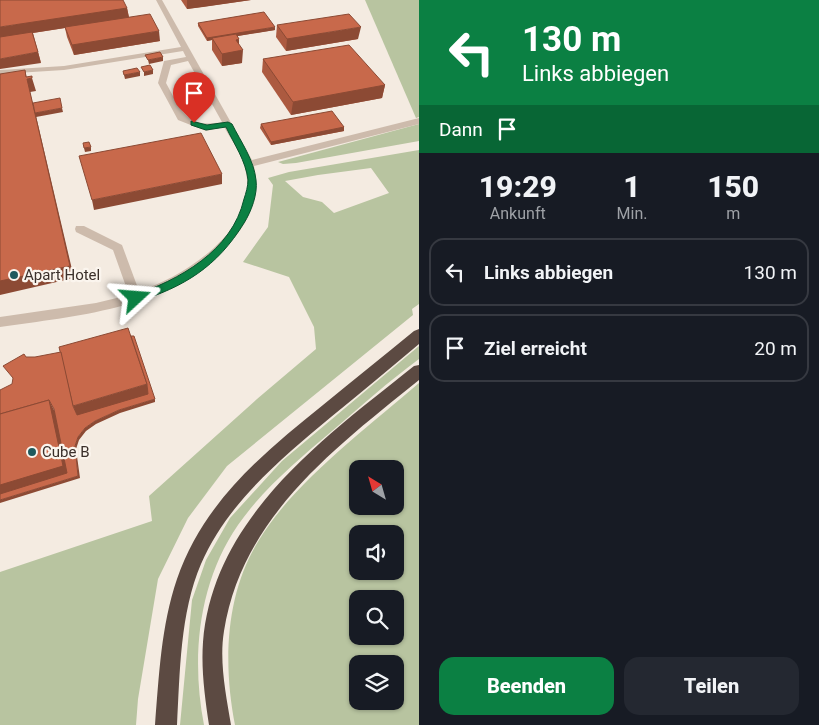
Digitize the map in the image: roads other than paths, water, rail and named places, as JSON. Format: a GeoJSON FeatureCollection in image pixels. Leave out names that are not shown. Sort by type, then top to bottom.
{"type":"FeatureCollection","features":[{"type":"Feature","properties":{"kind":"highway"},"geometry":{"type":"LineString","coordinates":[[166,725],[172,654],[184,590],[193,562],[205,536],[221,512],[255,472],[419,335]]}},
{"type":"Feature","properties":{"kind":"highway"},"geometry":{"type":"LineString","coordinates":[[220,725],[214,689],[214,632],[221,594],[233,560],[270,504],[291,481],[360,419],[419,371]]}},
{"type":"Feature","properties":{"kind":"street"},"geometry":{"type":"LineString","coordinates":[[0,322],[136,298],[158,291],[186,277],[209,260],[227,242],[238,227],[250,198],[252,183],[249,164],[159,0]]}},
{"type":"Feature","properties":{"kind":"street"},"geometry":{"type":"LineString","coordinates":[[0,72],[64,68],[186,48]]}},
{"type":"Feature","properties":{"kind":"street"},"geometry":{"type":"LineString","coordinates":[[191,58],[167,63],[162,83],[181,118],[206,128],[228,124]]}},
{"type":"Feature","properties":{"kind":"street"},"geometry":{"type":"LineString","coordinates":[[249,164],[284,157],[419,121]]}},
{"type":"Feature","properties":{"kind":"street"},"geometry":{"type":"LineString","coordinates":[[80,229],[118,248],[136,298]]}},
{"type":"Feature","properties":{"kind":"place","name":"Apart Hotel"},"geometry":{"type":"Point","coordinates":[14,275]}},
{"type":"Feature","properties":{"kind":"place","name":"Cube B"},"geometry":{"type":"Point","coordinates":[32,452]}}]}
